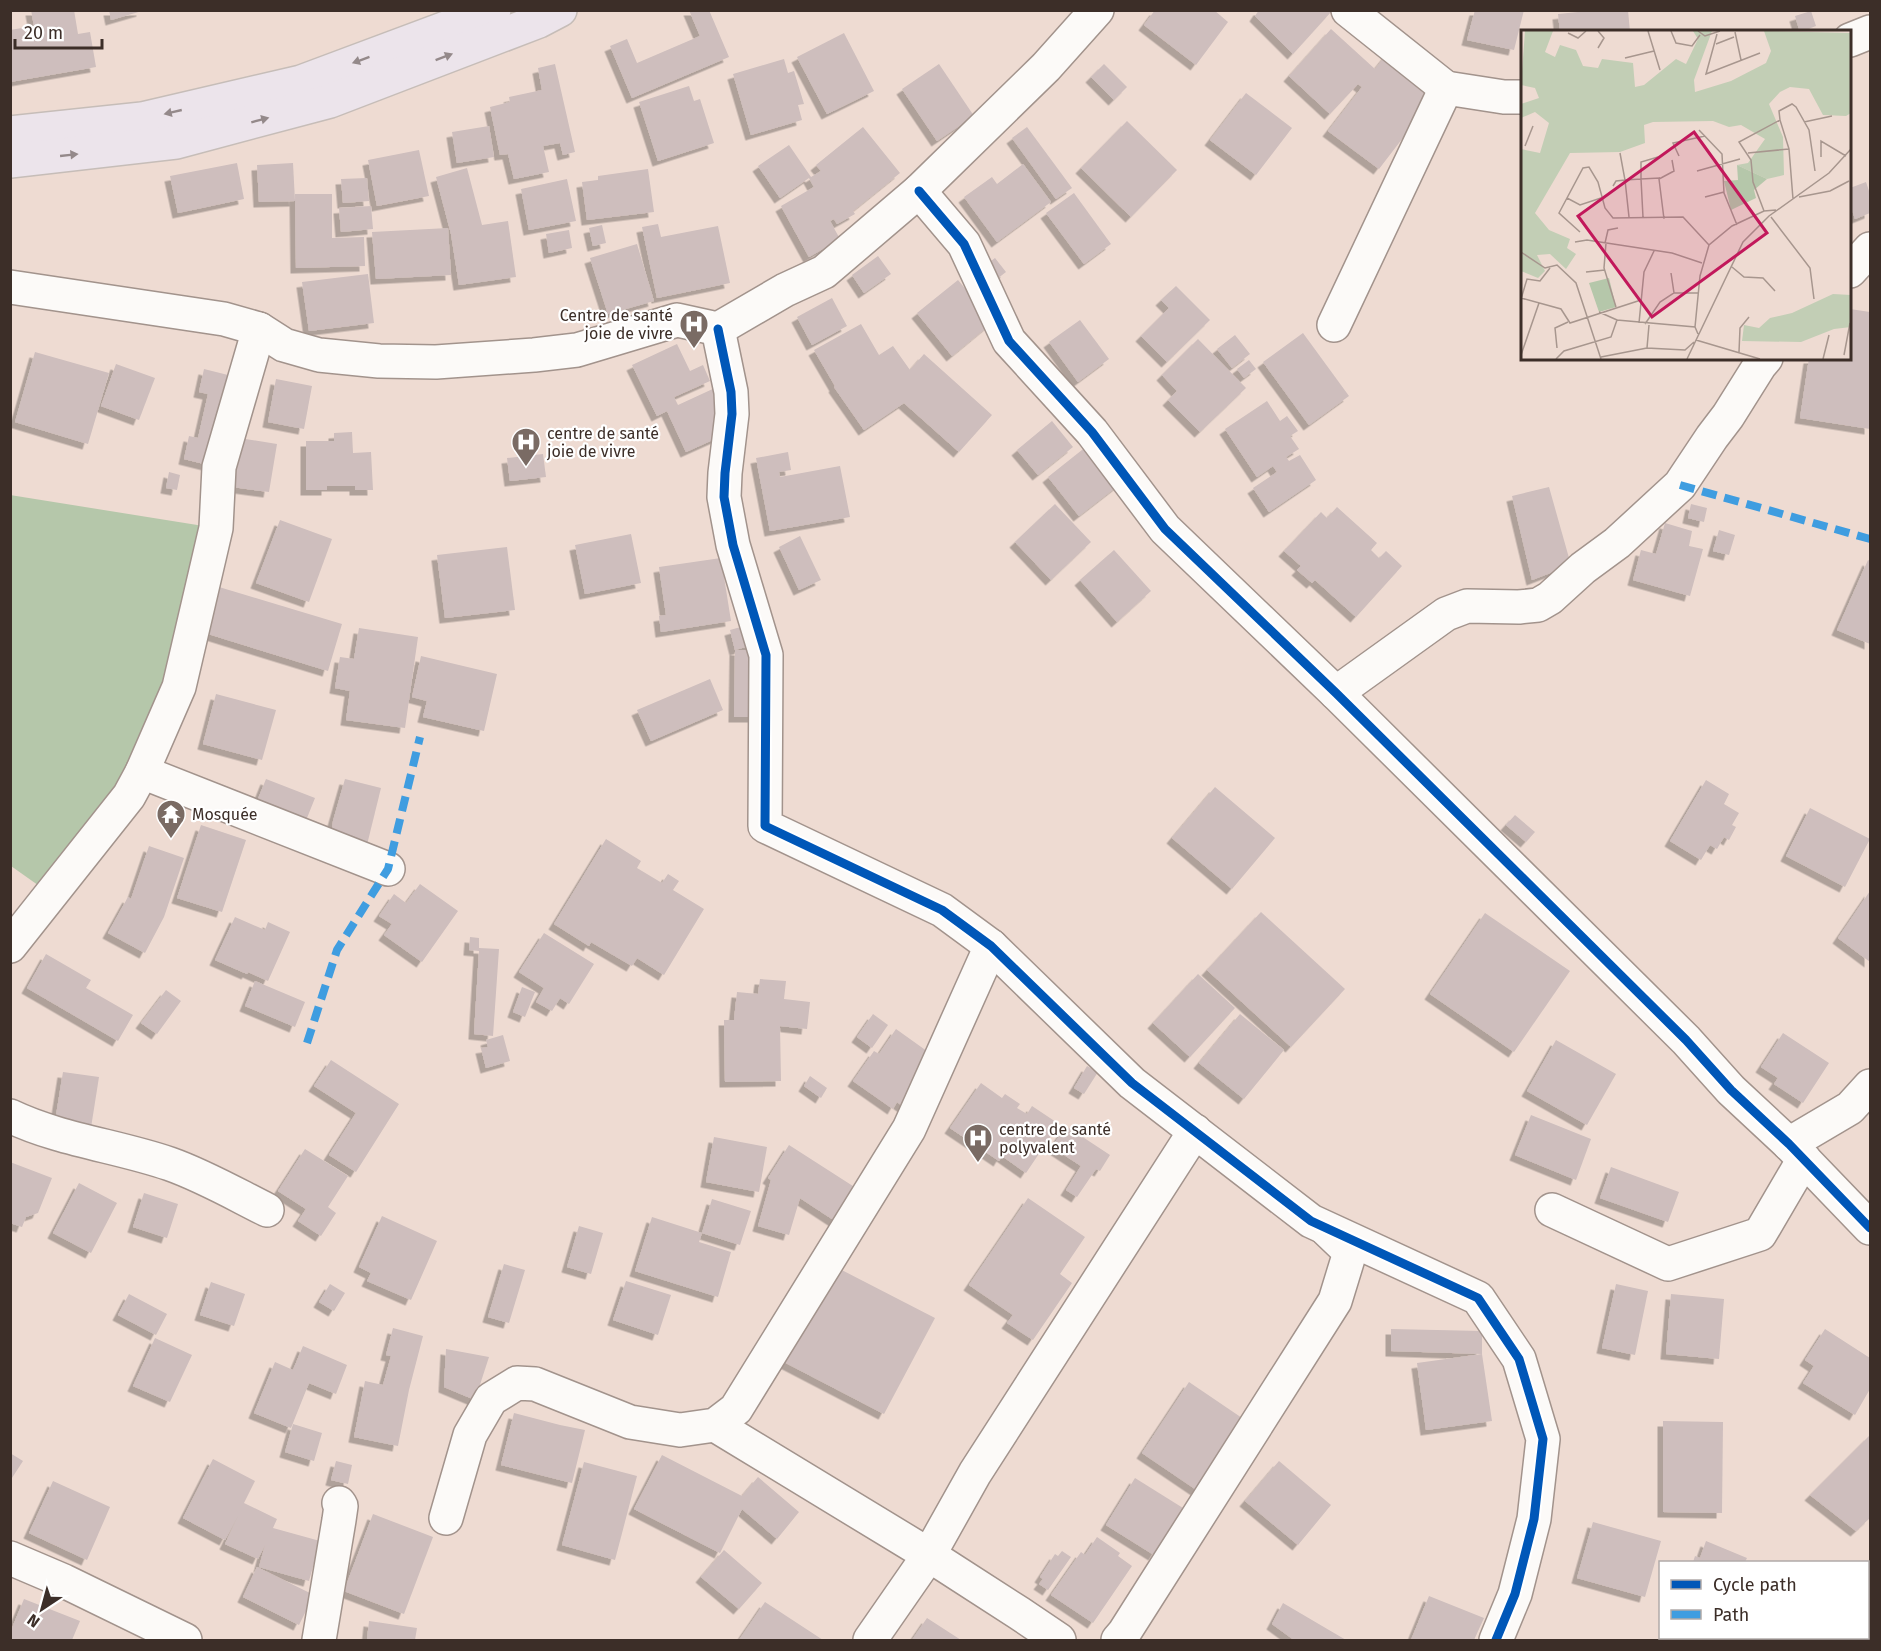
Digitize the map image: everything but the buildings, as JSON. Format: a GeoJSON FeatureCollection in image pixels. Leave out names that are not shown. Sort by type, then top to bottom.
{"type":"FeatureCollection","features":[{"type":"Feature","properties":{"kind":"main road"},"geometry":{"type":"LineString","coordinates":[[10,133],[142,119],[301,82],[494,10]]}},
{"type":"Feature","properties":{"kind":"main road"},"geometry":{"type":"LineString","coordinates":[[10,161],[177,142],[330,101],[539,21],[560,10]]}},
{"type":"Feature","properties":{"kind":"street"},"geometry":{"type":"LineString","coordinates":[[10,287],[224,319],[259,329],[284,345],[319,355],[379,361],[436,362],[577,350],[677,320],[718,329],[785,290],[824,272],[919,191],[1046,67],[1097,10]]}},
{"type":"Feature","properties":{"kind":"street"},"geometry":{"type":"LineString","coordinates":[[1348,10],[1446,88],[1504,97],[1521,97]]}},
{"type":"Feature","properties":{"kind":"street"},"geometry":{"type":"LineString","coordinates":[[1851,40],[1870,32]]}},
{"type":"Feature","properties":{"kind":"street"},"geometry":{"type":"LineString","coordinates":[[1334,325],[1446,88]]}},
{"type":"Feature","properties":{"kind":"street"},"geometry":{"type":"LineString","coordinates":[[919,191],[964,244],[1009,341],[1092,432],[1165,529],[1336,693],[1686,1040],[1731,1090],[1797,1152],[1870,1228]]}},
{"type":"Feature","properties":{"kind":"street"},"geometry":{"type":"LineString","coordinates":[[10,946],[129,796],[142,772],[179,687],[216,528],[219,468],[259,329]]}},
{"type":"Feature","properties":{"kind":"street"},"geometry":{"type":"LineString","coordinates":[[718,329],[731,392],[732,414],[724,497],[733,545],[766,655],[765,826],[942,910],[991,946],[1132,1083],[1311,1221],[1478,1298],[1519,1359],[1543,1439],[1534,1519],[1515,1593],[1496,1641]]}},
{"type":"Feature","properties":{"kind":"street"},"geometry":{"type":"LineString","coordinates":[[1336,693],[1446,614],[1467,606],[1538,605],[1550,598],[1583,568],[1617,543],[1680,485],[1764,360]]}},
{"type":"Feature","properties":{"kind":"street"},"geometry":{"type":"LineString","coordinates":[[142,772],[388,869]]}},
{"type":"Feature","properties":{"kind":"street"},"geometry":{"type":"LineString","coordinates":[[446,1518],[470,1435],[491,1399],[517,1383],[535,1384],[630,1422],[680,1430],[715,1425],[736,1409],[909,1129],[991,946]]}},
{"type":"Feature","properties":{"kind":"street"},"geometry":{"type":"LineString","coordinates":[[1552,1210],[1668,1264],[1760,1234],[1797,1152],[1850,1108],[1870,1086]]}},
{"type":"Feature","properties":{"kind":"street"},"geometry":{"type":"LineString","coordinates":[[10,1116],[26,1124],[170,1164],[267,1210]]}},
{"type":"Feature","properties":{"kind":"street"},"geometry":{"type":"LineString","coordinates":[[870,1641],[929,1555],[975,1473],[1195,1131]]}},
{"type":"Feature","properties":{"kind":"street"},"geometry":{"type":"LineString","coordinates":[[1118,1641],[1131,1624],[1335,1301],[1350,1252],[1324,1227]]}},
{"type":"Feature","properties":{"kind":"street"},"geometry":{"type":"LineString","coordinates":[[715,1425],[929,1555],[1059,1641]]}},
{"type":"Feature","properties":{"kind":"street"},"geometry":{"type":"LineString","coordinates":[[320,1641],[341,1506],[339,1503]]}},
{"type":"Feature","properties":{"kind":"street"},"geometry":{"type":"LineString","coordinates":[[10,1558],[64,1581],[185,1641]]}},
{"type":"Feature","properties":{"kind":"green space"},"geometry":{"type":"Polygon","coordinates":[[[10,495],[216,528],[179,687],[52,895],[11,866],[10,495]]]}},
{"type":"Feature","properties":{"kind":"marked path"},"geometry":{"type":"LineString","coordinates":[[1680,485],[1870,539]]}},
{"type":"Feature","properties":{"kind":"marked path"},"geometry":{"type":"LineString","coordinates":[[307,1043],[337,950],[388,869],[420,737]]}},
{"type":"Feature","properties":{"kind":"cycle path"},"geometry":{"type":"LineString","coordinates":[[919,191],[964,244],[1009,341],[1092,432],[1165,529],[1336,693],[1686,1040],[1731,1090],[1789,1144],[1870,1228]]}},
{"type":"Feature","properties":{"kind":"cycle path"},"geometry":{"type":"LineString","coordinates":[[718,329],[731,392],[732,414],[724,497],[733,545],[766,655],[765,826],[942,910],[991,946],[1132,1083],[1311,1221],[1478,1298],[1519,1359],[1543,1439],[1534,1519],[1515,1594],[1496,1640]]}},
{"type":"Feature","properties":{"kind":"place","name":"Centre de santé joie de vivre"},"geometry":{"type":"Point","coordinates":[694,350]}},
{"type":"Feature","properties":{"kind":"place","name":"centre de santé joie de vivre"},"geometry":{"type":"Point","coordinates":[526,468]}},
{"type":"Feature","properties":{"kind":"place","name":"Mosquée"},"geometry":{"type":"Point","coordinates":[171,840]}},
{"type":"Feature","properties":{"kind":"place","name":"centre de santé polyvalent"},"geometry":{"type":"Point","coordinates":[978,1164]}}]}
